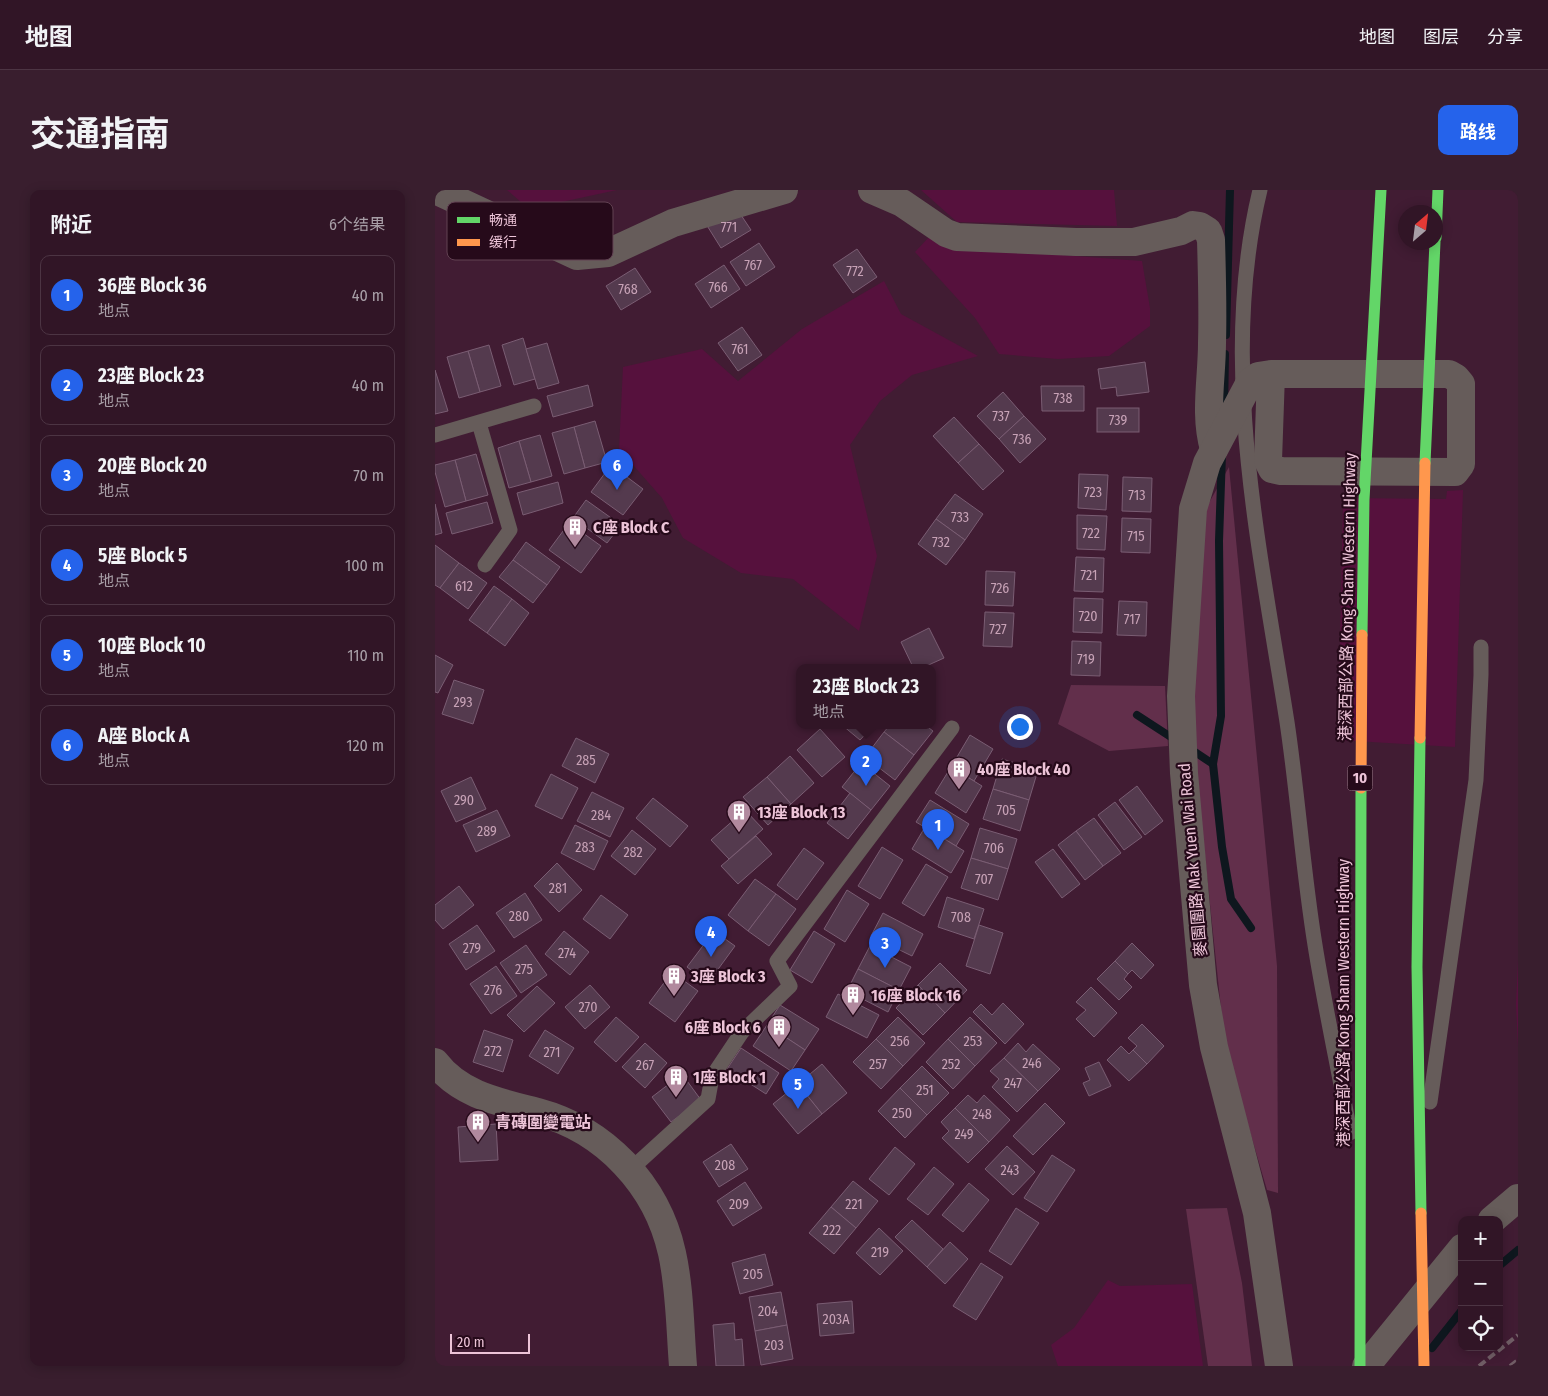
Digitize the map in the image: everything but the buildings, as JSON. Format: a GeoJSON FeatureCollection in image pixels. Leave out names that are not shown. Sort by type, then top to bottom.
{"type":"FeatureCollection","features":[{"type":"Feature","properties":{"kind":"highway","name":"港深西部公路 Kong Sham Western Highway"},"geometry":{"type":"LineString","coordinates":[[1360,1366],[1361,669],[1364,500],[1381,190]]}},
{"type":"Feature","properties":{"kind":"highway"},"geometry":{"type":"LineString","coordinates":[[1437,205],[1438,190]]}},
{"type":"Feature","properties":{"kind":"highway"},"geometry":{"type":"LineString","coordinates":[[1424,1366],[1417,967],[1423,506],[1435,250]]}},
{"type":"Feature","properties":{"kind":"street"},"geometry":{"type":"LineString","coordinates":[[435,190],[461,202]]}},
{"type":"Feature","properties":{"kind":"street"},"geometry":{"type":"LineString","coordinates":[[613,251],[673,223],[784,190]]}},
{"type":"Feature","properties":{"kind":"street"},"geometry":{"type":"LineString","coordinates":[[872,190],[902,203],[946,233],[957,237],[1076,242],[1134,242],[1181,231],[1193,225],[1200,226],[1208,231],[1211,240],[1213,344],[1209,434],[1214,449]]}},
{"type":"Feature","properties":{"kind":"street","name":"麥園圍路 Mak Yuen Wai Road"},"geometry":{"type":"LineString","coordinates":[[1271,374],[1269,461],[1272,468],[1281,471],[1455,472],[1461,464],[1461,384],[1449,374],[1271,374],[1257,376],[1250,382],[1207,463],[1193,510],[1181,696],[1184,773],[1203,985],[1213,1047],[1257,1212],[1279,1366]]}},
{"type":"Feature","properties":{"kind":"street"},"geometry":{"type":"LineString","coordinates":[[435,1062],[455,1081],[485,1098],[541,1113],[575,1126],[605,1145],[640,1182],[656,1209],[668,1239],[675,1270],[683,1366]]}},
{"type":"Feature","properties":{"kind":"street"},"geometry":{"type":"LineString","coordinates":[[1497,1216],[1518,1198]]}},
{"type":"Feature","properties":{"kind":"street"},"geometry":{"type":"LineString","coordinates":[[1366,1366],[1458,1253]]}},
{"type":"Feature","properties":{"kind":"lane"},"geometry":{"type":"LineString","coordinates":[[1261,190],[1253,218],[1247,257],[1243,308],[1244,402],[1249,478],[1295,780],[1315,945],[1359,1179]]}},
{"type":"Feature","properties":{"kind":"lane"},"geometry":{"type":"LineString","coordinates":[[435,435],[534,406]]}},
{"type":"Feature","properties":{"kind":"lane"},"geometry":{"type":"LineString","coordinates":[[479,422],[510,530],[485,564]]}},
{"type":"Feature","properties":{"kind":"lane"},"geometry":{"type":"LineString","coordinates":[[1420,1173],[1476,780],[1481,647]]}},
{"type":"Feature","properties":{"kind":"lane"},"geometry":{"type":"LineString","coordinates":[[630,1170],[709,1099],[713,1077],[742,1032],[790,986],[777,961],[952,728]]}},
{"type":"Feature","properties":{"kind":"shaded area"},"geometry":{"type":"Polygon","coordinates":[[[507,190],[617,190],[561,202],[521,202],[507,190]]]}},
{"type":"Feature","properties":{"kind":"shaded area"},"geometry":{"type":"Polygon","coordinates":[[[921,190],[1114,190],[1117,226],[957,222],[921,190]]]}},
{"type":"Feature","properties":{"kind":"shaded area"},"geometry":{"type":"Polygon","coordinates":[[[929,237],[953,247],[1142,261],[1150,308],[1150,326],[1109,356],[1058,359],[999,354],[975,318],[915,252],[929,237]]]}},
{"type":"Feature","properties":{"kind":"shaded area"},"geometry":{"type":"Polygon","coordinates":[[[884,281],[901,314],[978,356],[912,375],[880,401],[850,445],[877,556],[859,631],[793,579],[741,573],[683,538],[662,498],[619,449],[623,367],[702,349],[738,381],[802,329],[884,281]]]}},
{"type":"Feature","properties":{"kind":"shaded area"},"geometry":{"type":"Polygon","coordinates":[[[1229,467],[1277,966],[1278,1193],[1267,1190],[1225,1046],[1191,724],[1200,519],[1229,467]]]}},
{"type":"Feature","properties":{"kind":"shaded area"},"geometry":{"type":"Polygon","coordinates":[[[1463,490],[1455,747],[1338,740],[1343,498],[1446,499],[1447,491],[1463,490]]]}},
{"type":"Feature","properties":{"kind":"shaded area"},"geometry":{"type":"Polygon","coordinates":[[[1071,685],[1165,686],[1168,746],[1109,751],[1058,724],[1071,685]]]}},
{"type":"Feature","properties":{"kind":"shaded area"},"geometry":{"type":"Polygon","coordinates":[[[1518,960],[1518,1047],[1516,1004],[1518,960]]]}},
{"type":"Feature","properties":{"kind":"shaded area"},"geometry":{"type":"Polygon","coordinates":[[[1227,1208],[1242,1283],[1252,1366],[1208,1366],[1186,1209],[1227,1208]]]}},
{"type":"Feature","properties":{"kind":"shaded area"},"geometry":{"type":"Polygon","coordinates":[[[1108,1280],[1120,1286],[1192,1284],[1203,1366],[1058,1366],[1051,1345],[1074,1328],[1108,1280]]]}},
{"type":"Feature","properties":{"kind":"waterway"},"geometry":{"type":"LineString","coordinates":[[1226,335],[1230,190]]}},
{"type":"Feature","properties":{"kind":"waterway"},"geometry":{"type":"LineString","coordinates":[[1224,410],[1225,354]]}},
{"type":"Feature","properties":{"kind":"waterway"},"geometry":{"type":"LineString","coordinates":[[1213,764],[1221,716],[1219,541],[1222,454]]}},
{"type":"Feature","properties":{"kind":"waterway"},"geometry":{"type":"LineString","coordinates":[[1137,715],[1177,741]]}},
{"type":"Feature","properties":{"kind":"waterway"},"geometry":{"type":"LineString","coordinates":[[1189,748],[1213,764],[1222,847],[1231,899],[1251,928]]}},
{"type":"Feature","properties":{"kind":"waterway"},"geometry":{"type":"LineString","coordinates":[[1503,1263],[1518,1250]]}},
{"type":"Feature","properties":{"kind":"waterway"},"geometry":{"type":"LineString","coordinates":[[1432,1348],[1458,1315]]}},
{"type":"Feature","properties":{"kind":"railway"},"geometry":{"type":"LineString","coordinates":[[1479,1366],[1518,1335]]}},
{"type":"Feature","properties":{"kind":"railway"},"geometry":{"type":"LineString","coordinates":[[1510,1366],[1518,1360]]}},
{"type":"Feature","properties":{"kind":"traffic: fast"},"geometry":{"type":"LineString","coordinates":[[1362,635],[1364,500],[1381,190]]}},
{"type":"Feature","properties":{"kind":"traffic: fast"},"geometry":{"type":"LineString","coordinates":[[1437,205],[1438,190]]}},
{"type":"Feature","properties":{"kind":"traffic: fast"},"geometry":{"type":"LineString","coordinates":[[1425,463],[1435,250]]}},
{"type":"Feature","properties":{"kind":"traffic: fast"},"geometry":{"type":"LineString","coordinates":[[1420,738],[1417,967],[1421,1213]]}},
{"type":"Feature","properties":{"kind":"traffic: fast"},"geometry":{"type":"LineString","coordinates":[[1360,1366],[1361,788]]}},
{"type":"Feature","properties":{"kind":"traffic: slow"},"geometry":{"type":"LineString","coordinates":[[1420,738],[1425,463]]}},
{"type":"Feature","properties":{"kind":"traffic: slow"},"geometry":{"type":"LineString","coordinates":[[1361,788],[1362,635]]}},
{"type":"Feature","properties":{"kind":"traffic: slow"},"geometry":{"type":"LineString","coordinates":[[1421,1213],[1424,1366]]}},
{"type":"Feature","properties":{"kind":"place","name":"A座 Block A"},"geometry":{"type":"Point","coordinates":[617,490]}},
{"type":"Feature","properties":{"kind":"place","name":"C座 Block C"},"geometry":{"type":"Point","coordinates":[575,548]}},
{"type":"Feature","properties":{"kind":"place","name":"23座 Block 23"},"geometry":{"type":"Point","coordinates":[866,786]}},
{"type":"Feature","properties":{"kind":"place","name":"40座 Block 40"},"geometry":{"type":"Point","coordinates":[959,790]}},
{"type":"Feature","properties":{"kind":"place","name":"13座 Block 13"},"geometry":{"type":"Point","coordinates":[739,833]}},
{"type":"Feature","properties":{"kind":"place","name":"36座 Block 36"},"geometry":{"type":"Point","coordinates":[938,850]}},
{"type":"Feature","properties":{"kind":"place","name":"5座 Block 5"},"geometry":{"type":"Point","coordinates":[711,957]}},
{"type":"Feature","properties":{"kind":"place","name":"20座 Block 20"},"geometry":{"type":"Point","coordinates":[885,968]}},
{"type":"Feature","properties":{"kind":"place","name":"3座 Block 3"},"geometry":{"type":"Point","coordinates":[674,997]}},
{"type":"Feature","properties":{"kind":"place","name":"16座 Block 16"},"geometry":{"type":"Point","coordinates":[853,1016]}},
{"type":"Feature","properties":{"kind":"place","name":"6座 Block 6"},"geometry":{"type":"Point","coordinates":[779,1048]}},
{"type":"Feature","properties":{"kind":"place","name":"1座 Block 1"},"geometry":{"type":"Point","coordinates":[676,1098]}},
{"type":"Feature","properties":{"kind":"place","name":"10座 Block 10"},"geometry":{"type":"Point","coordinates":[798,1109]}},
{"type":"Feature","properties":{"kind":"place","name":"青磚圍變電站"},"geometry":{"type":"Point","coordinates":[478,1143]}}]}
